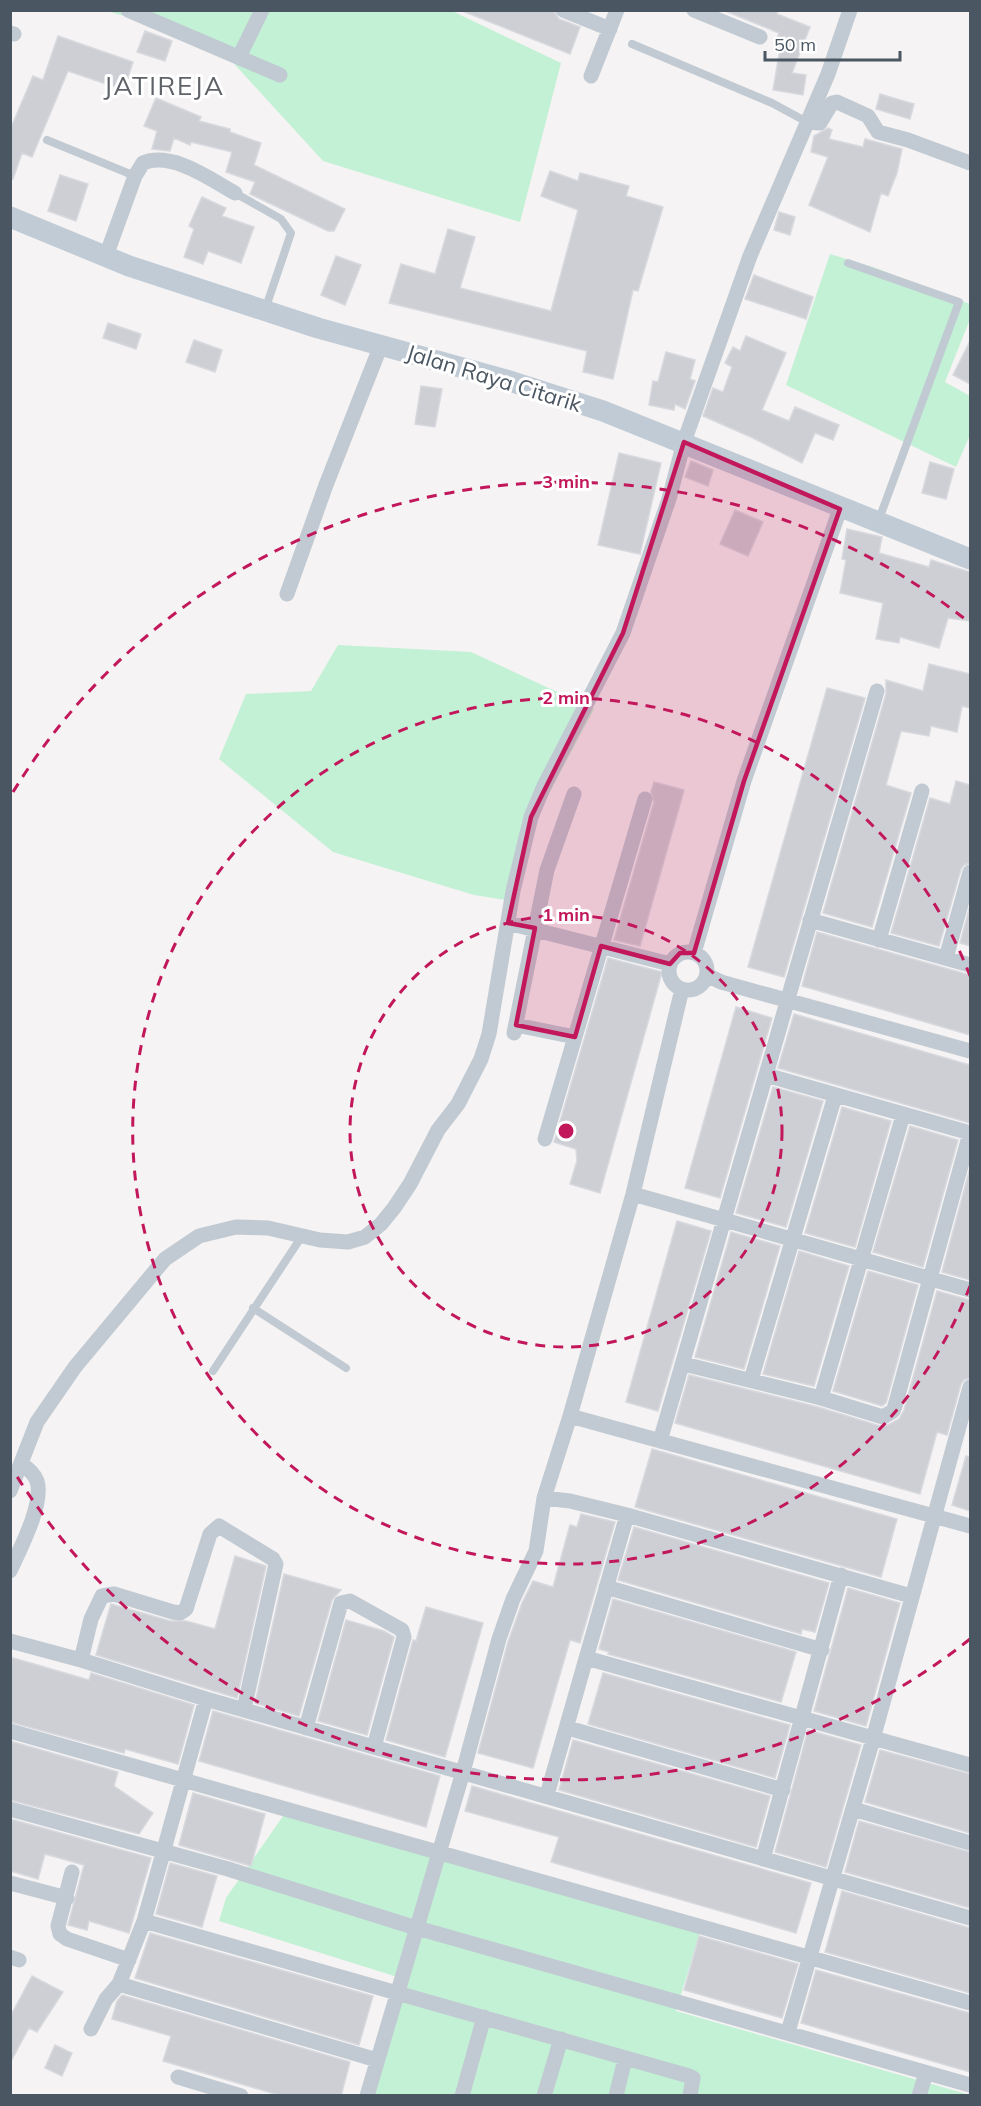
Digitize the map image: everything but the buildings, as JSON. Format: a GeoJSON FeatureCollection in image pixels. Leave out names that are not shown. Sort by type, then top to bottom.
{"type":"FeatureCollection","features":[{"type":"Feature","properties":{"kind":"street"},"geometry":{"type":"LineString","coordinates":[[128,10],[165,17],[239,57],[280,75]]}},
{"type":"Feature","properties":{"kind":"street"},"geometry":{"type":"LineString","coordinates":[[239,57],[262,10]]}},
{"type":"Feature","properties":{"kind":"street"},"geometry":{"type":"LineString","coordinates":[[563,10],[610,29]]}},
{"type":"Feature","properties":{"kind":"street"},"geometry":{"type":"LineString","coordinates":[[591,76],[617,10]]}},
{"type":"Feature","properties":{"kind":"street"},"geometry":{"type":"LineString","coordinates":[[694,10],[760,37]]}},
{"type":"Feature","properties":{"kind":"street"},"geometry":{"type":"LineString","coordinates":[[10,1491],[37,1422],[69,1377],[165,1259],[200,1236],[236,1227],[268,1228],[320,1240],[348,1242],[365,1237],[381,1224],[410,1184],[424,1155],[458,1104],[481,1059],[489,1034],[520,855],[531,817],[544,786],[623,633],[666,509],[684,442],[750,256],[807,122],[850,10]]}},
{"type":"Feature","properties":{"kind":"street"},"geometry":{"type":"LineString","coordinates":[[807,122],[820,123],[832,103],[837,102],[868,116],[878,132],[908,140],[970,163]]}},
{"type":"Feature","properties":{"kind":"street"},"geometry":{"type":"LineString","coordinates":[[106,256],[135,176],[143,163],[166,160],[202,174],[235,193]]}},
{"type":"Feature","properties":{"kind":"street","name":"Jalan Raya Citarik"},"geometry":{"type":"LineString","coordinates":[[10,217],[106,256],[265,311],[503,379],[603,411],[684,442],[840,509],[970,559]]}},
{"type":"Feature","properties":{"kind":"street"},"geometry":{"type":"LineString","coordinates":[[287,594],[326,484],[381,345]]}},
{"type":"Feature","properties":{"kind":"street"},"geometry":{"type":"LineString","coordinates":[[694,953],[744,781],[840,509]]}},
{"type":"Feature","properties":{"kind":"street"},"geometry":{"type":"LineString","coordinates":[[660,1441],[877,691]]}},
{"type":"Feature","properties":{"kind":"street"},"geometry":{"type":"LineString","coordinates":[[879,940],[922,791]]}},
{"type":"Feature","properties":{"kind":"street"},"geometry":{"type":"LineString","coordinates":[[574,794],[552,850],[515,1029],[575,1037]]}},
{"type":"Feature","properties":{"kind":"street"},"geometry":{"type":"LineString","coordinates":[[545,1139],[645,799]]}},
{"type":"Feature","properties":{"kind":"street"},"geometry":{"type":"LineString","coordinates":[[946,958],[970,872]]}},
{"type":"Feature","properties":{"kind":"street"},"geometry":{"type":"LineString","coordinates":[[810,920],[970,965]]}},
{"type":"Feature","properties":{"kind":"street"},"geometry":{"type":"LineString","coordinates":[[508,923],[670,964]]}},
{"type":"Feature","properties":{"kind":"street"},"geometry":{"type":"LineString","coordinates":[[680,953],[694,953],[707,965],[707,975],[698,987],[682,989],[671,980],[670,964],[680,953]]}},
{"type":"Feature","properties":{"kind":"street"},"geometry":{"type":"LineString","coordinates":[[707,975],[721,982],[970,1051]]}},
{"type":"Feature","properties":{"kind":"street"},"geometry":{"type":"LineString","coordinates":[[367,2096],[463,1772],[502,1629],[513,1599],[536,1551],[544,1498],[570,1416],[633,1194],[682,989]]}},
{"type":"Feature","properties":{"kind":"street"},"geometry":{"type":"LineString","coordinates":[[684,1364],[821,1398],[883,1417],[893,1411],[970,1133],[766,1075]]}},
{"type":"Feature","properties":{"kind":"street"},"geometry":{"type":"LineString","coordinates":[[751,1380],[835,1096]]}},
{"type":"Feature","properties":{"kind":"street"},"geometry":{"type":"LineString","coordinates":[[821,1398],[903,1115]]}},
{"type":"Feature","properties":{"kind":"street"},"geometry":{"type":"LineString","coordinates":[[633,1194],[970,1290]]}},
{"type":"Feature","properties":{"kind":"street"},"geometry":{"type":"LineString","coordinates":[[788,2032],[854,1809],[970,1387]]}},
{"type":"Feature","properties":{"kind":"street"},"geometry":{"type":"LineString","coordinates":[[570,1416],[970,1526]]}},
{"type":"Feature","properties":{"kind":"street"},"geometry":{"type":"LineString","coordinates":[[10,1571],[37,1505],[36,1479],[21,1463]]}},
{"type":"Feature","properties":{"kind":"street"},"geometry":{"type":"LineString","coordinates":[[544,1498],[570,1501],[627,1515],[911,1596]]}},
{"type":"Feature","properties":{"kind":"street"},"geometry":{"type":"LineString","coordinates":[[547,1795],[627,1515]]}},
{"type":"Feature","properties":{"kind":"street"},"geometry":{"type":"LineString","coordinates":[[81,1660],[91,1619],[102,1596],[114,1594],[172,1612],[180,1613],[186,1609],[210,1534],[219,1527],[273,1558],[276,1564],[244,1710]]}},
{"type":"Feature","properties":{"kind":"street"},"geometry":{"type":"LineString","coordinates":[[763,1859],[841,1575]]}},
{"type":"Feature","properties":{"kind":"street"},"geometry":{"type":"LineString","coordinates":[[606,1587],[822,1650]]}},
{"type":"Feature","properties":{"kind":"street"},"geometry":{"type":"LineString","coordinates":[[306,1728],[341,1603],[350,1601],[402,1630],[404,1637],[374,1747]]}},
{"type":"Feature","properties":{"kind":"street"},"geometry":{"type":"LineString","coordinates":[[10,1641],[970,1918]]}},
{"type":"Feature","properties":{"kind":"street"},"geometry":{"type":"LineString","coordinates":[[586,1658],[970,1765]]}},
{"type":"Feature","properties":{"kind":"street"},"geometry":{"type":"LineString","coordinates":[[91,2029],[106,1999],[119,1984],[144,1921],[207,1699]]}},
{"type":"Feature","properties":{"kind":"street"},"geometry":{"type":"LineString","coordinates":[[568,1728],[783,1790]]}},
{"type":"Feature","properties":{"kind":"street"},"geometry":{"type":"LineString","coordinates":[[10,1731],[970,2003]]}},
{"type":"Feature","properties":{"kind":"street"},"geometry":{"type":"LineString","coordinates":[[10,1809],[162,1851],[417,1928],[970,2085]]}},
{"type":"Feature","properties":{"kind":"street"},"geometry":{"type":"LineString","coordinates":[[854,1809],[970,1843]]}},
{"type":"Feature","properties":{"kind":"street"},"geometry":{"type":"LineString","coordinates":[[72,1872],[58,1926],[60,1934],[67,1939],[129,1960]]}},
{"type":"Feature","properties":{"kind":"street"},"geometry":{"type":"LineString","coordinates":[[10,1883],[67,1898]]}},
{"type":"Feature","properties":{"kind":"street"},"geometry":{"type":"LineString","coordinates":[[144,1921],[689,2076],[693,2078],[690,2096]]}},
{"type":"Feature","properties":{"kind":"street"},"geometry":{"type":"LineString","coordinates":[[119,1984],[377,2060]]}},
{"type":"Feature","properties":{"kind":"street"},"geometry":{"type":"LineString","coordinates":[[462,2096],[484,2017]]}},
{"type":"Feature","properties":{"kind":"street"},"geometry":{"type":"LineString","coordinates":[[544,2096],[561,2039]]}},
{"type":"Feature","properties":{"kind":"street"},"geometry":{"type":"LineString","coordinates":[[616,2096],[625,2059]]}},
{"type":"Feature","properties":{"kind":"street"},"geometry":{"type":"LineString","coordinates":[[919,2096],[926,2073]]}},
{"type":"Feature","properties":{"kind":"street"},"geometry":{"type":"LineString","coordinates":[[178,2077],[241,2096]]}},
{"type":"Feature","properties":{"kind":"lane"},"geometry":{"type":"LineString","coordinates":[[632,44],[772,103],[807,122]]}},
{"type":"Feature","properties":{"kind":"lane"},"geometry":{"type":"LineString","coordinates":[[47,140],[135,176]]}},
{"type":"Feature","properties":{"kind":"lane"},"geometry":{"type":"LineString","coordinates":[[235,193],[281,219],[291,233],[265,311]]}},
{"type":"Feature","properties":{"kind":"lane"},"geometry":{"type":"LineString","coordinates":[[848,263],[958,302],[878,523]]}},
{"type":"Feature","properties":{"kind":"lane"},"geometry":{"type":"LineString","coordinates":[[213,1371],[302,1234]]}},
{"type":"Feature","properties":{"kind":"lane"},"geometry":{"type":"LineString","coordinates":[[254,1308],[346,1368]]}},
{"type":"Feature","properties":{"kind":"highlighted area"},"geometry":{"type":"Polygon","coordinates":[[[684,442],[840,509],[744,781],[694,953],[680,953],[670,964],[601,946],[575,1037],[516,1025],[535,928],[508,923],[531,817],[623,633],[684,442]]]}},
{"type":"Feature","properties":{"kind":"green space"},"geometry":{"type":"Polygon","coordinates":[[[107,11],[452,11],[561,63],[520,222],[323,161],[215,43],[107,11]]]}},
{"type":"Feature","properties":{"kind":"green space"},"geometry":{"type":"Polygon","coordinates":[[[830,254],[873,267],[970,304],[970,319],[945,382],[970,396],[970,435],[956,467],[786,385],[830,254]]]}},
{"type":"Feature","properties":{"kind":"green space"},"geometry":{"type":"Polygon","coordinates":[[[338,645],[471,652],[594,709],[533,824],[506,900],[474,895],[333,852],[219,759],[246,694],[311,691],[338,645]]]}},
{"type":"Feature","properties":{"kind":"green space"},"geometry":{"type":"Polygon","coordinates":[[[288,1809],[701,1929],[676,2011],[970,2095],[373,2095],[407,1980],[219,1921],[226,1898],[288,1809]]]}},
{"type":"Feature","properties":{"kind":"district","name":"JATIREJA"},"geometry":{"type":"Point","coordinates":[164,85]}}]}
